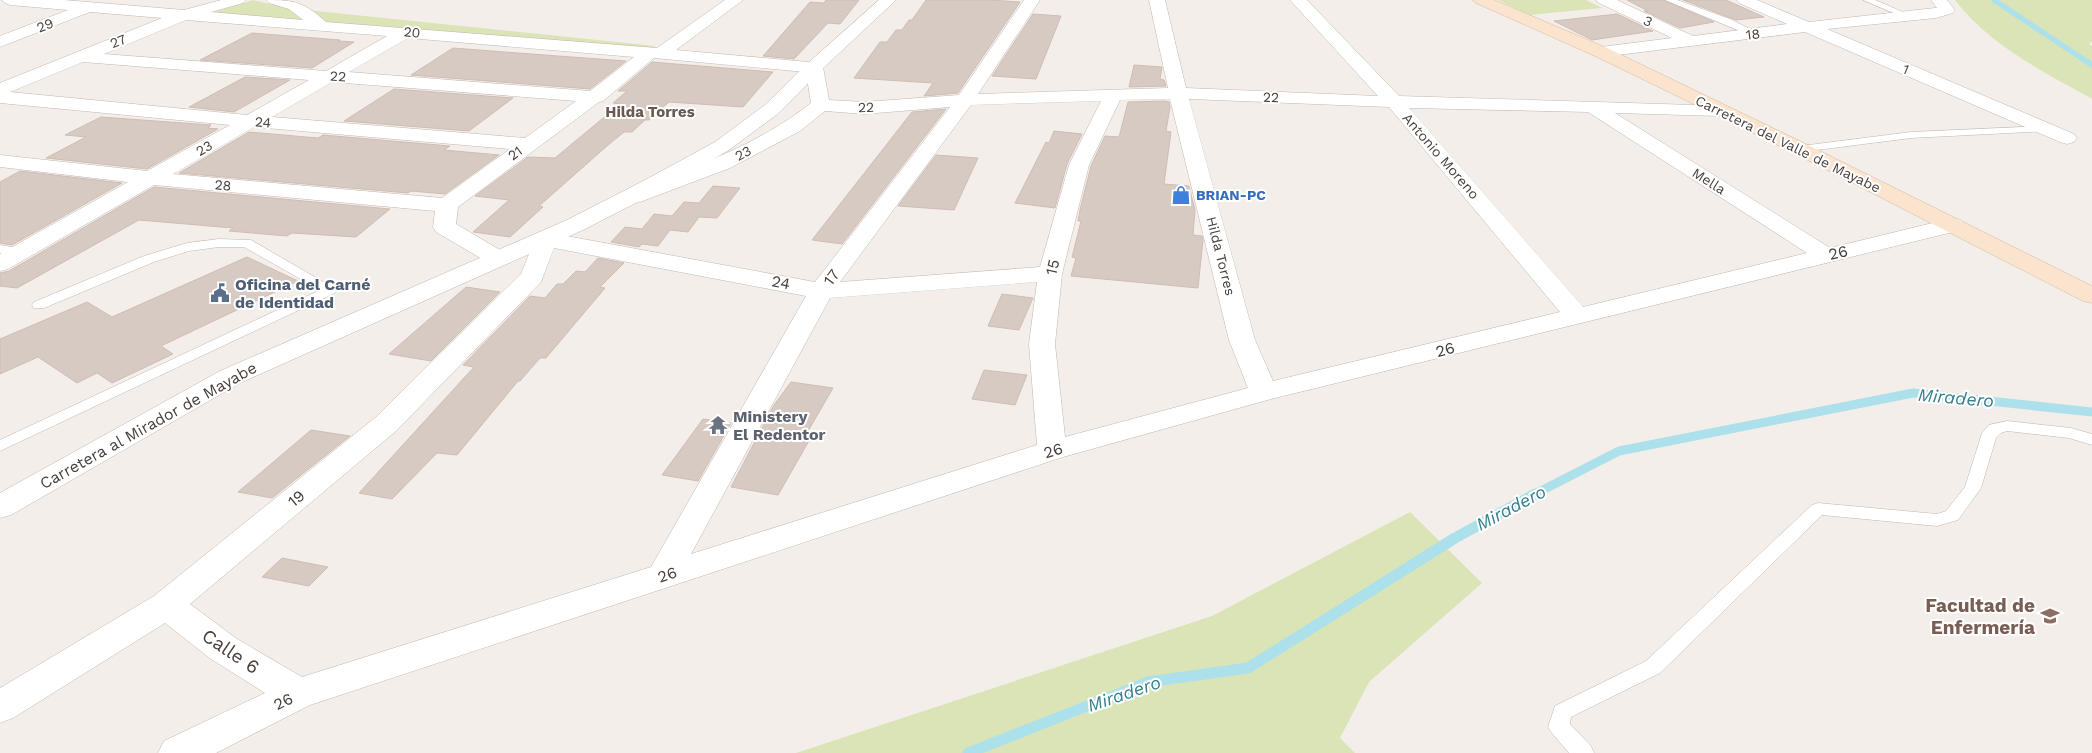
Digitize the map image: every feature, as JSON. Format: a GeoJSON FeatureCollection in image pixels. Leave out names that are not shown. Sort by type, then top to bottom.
{"type":"FeatureCollection","features":[{"type":"Feature","properties":{"kind":"main road","name":"Carretera del Valle de Mayabe"},"geometry":{"type":"LineString","coordinates":[[1481,0],[1601,52],[1801,149],[2092,296]]}},
{"type":"Feature","properties":{"kind":"street","name":"20"},"geometry":{"type":"LineString","coordinates":[[10,0],[181,16],[408,32],[814,67]]}},
{"type":"Feature","properties":{"kind":"street","name":"27"},"geometry":{"type":"LineString","coordinates":[[0,90],[181,16],[238,0]]}},
{"type":"Feature","properties":{"kind":"street"},"geometry":{"type":"LineString","coordinates":[[274,0],[295,6],[321,26]]}},
{"type":"Feature","properties":{"kind":"street"},"geometry":{"type":"LineString","coordinates":[[295,6],[310,0]]}},
{"type":"Feature","properties":{"kind":"street","name":"21"},"geometry":{"type":"LineString","coordinates":[[447,205],[527,144],[735,0]]}},
{"type":"Feature","properties":{"kind":"street","name":"23"},"geometry":{"type":"LineString","coordinates":[[545,239],[620,202],[722,146],[772,109],[814,67],[888,0]]}},
{"type":"Feature","properties":{"kind":"street","name":"17"},"geometry":{"type":"LineString","coordinates":[[663,575],[821,291],[965,100],[1032,0]]}},
{"type":"Feature","properties":{"kind":"street","name":"Hilda Torres"},"geometry":{"type":"LineString","coordinates":[[1157,0],[1178,92],[1242,340],[1264,392]]}},
{"type":"Feature","properties":{"kind":"street","name":"Antonio Moreno"},"geometry":{"type":"LineString","coordinates":[[1298,0],[1394,102],[1578,317]]}},
{"type":"Feature","properties":{"kind":"street","name":"3"},"geometry":{"type":"LineString","coordinates":[[1604,0],[1693,42]]}},
{"type":"Feature","properties":{"kind":"street","name":"1"},"geometry":{"type":"LineString","coordinates":[[1744,0],[2067,138]]}},
{"type":"Feature","properties":{"kind":"street","name":"18"},"geometry":{"type":"LineString","coordinates":[[1601,52],[1936,13],[1947,10],[1939,0]]}},
{"type":"Feature","properties":{"kind":"street","name":"29"},"geometry":{"type":"LineString","coordinates":[[0,42],[90,7]]}},
{"type":"Feature","properties":{"kind":"street","name":"23"},"geometry":{"type":"LineString","coordinates":[[0,264],[10,251],[150,178],[408,32]]}},
{"type":"Feature","properties":{"kind":"street","name":"22"},"geometry":{"type":"LineString","coordinates":[[80,57],[596,97]]}},
{"type":"Feature","properties":{"kind":"street"},"geometry":{"type":"LineString","coordinates":[[814,67],[822,105]]}},
{"type":"Feature","properties":{"kind":"street","name":"22"},"geometry":{"type":"LineString","coordinates":[[822,105],[864,108],[965,100],[1178,92],[1394,102],[1720,110]]}},
{"type":"Feature","properties":{"kind":"street","name":"15"},"geometry":{"type":"LineString","coordinates":[[1052,450],[1042,344],[1050,274],[1079,165],[1113,95]]}},
{"type":"Feature","properties":{"kind":"street","name":"24"},"geometry":{"type":"LineString","coordinates":[[0,97],[250,121],[527,144]]}},
{"type":"Feature","properties":{"kind":"street","name":"23"},"geometry":{"type":"LineString","coordinates":[[620,202],[723,164],[793,127],[822,105]]}},
{"type":"Feature","properties":{"kind":"street","name":"Mella"},"geometry":{"type":"LineString","coordinates":[[1591,106],[1826,255]]}},
{"type":"Feature","properties":{"kind":"street","name":"28"},"geometry":{"type":"LineString","coordinates":[[0,161],[150,178],[447,205]]}},
{"type":"Feature","properties":{"kind":"street"},"geometry":{"type":"LineString","coordinates":[[447,205],[444,228],[497,258]]}},
{"type":"Feature","properties":{"kind":"street","name":"26"},"geometry":{"type":"LineString","coordinates":[[178,753],[298,694],[1052,450],[1264,392],[1952,226]]}},
{"type":"Feature","properties":{"kind":"street","name":"24"},"geometry":{"type":"LineString","coordinates":[[545,239],[821,291],[1050,274]]}},
{"type":"Feature","properties":{"kind":"street","name":"Carretera al Mirador de Mayabe"},"geometry":{"type":"LineString","coordinates":[[0,507],[230,377],[497,258],[545,239]]}},
{"type":"Feature","properties":{"kind":"street","name":"19"},"geometry":{"type":"LineString","coordinates":[[0,707],[166,605],[386,424],[532,277],[545,239]]}},
{"type":"Feature","properties":{"kind":"street","name":"Calle 6"},"geometry":{"type":"LineString","coordinates":[[166,605],[224,649],[298,694]]}},
{"type":"Feature","properties":{"kind":"lane"},"geometry":{"type":"LineString","coordinates":[[1669,0],[1727,21],[1755,34]]}},
{"type":"Feature","properties":{"kind":"lane"},"geometry":{"type":"LineString","coordinates":[[1867,0],[1906,15]]}},
{"type":"Feature","properties":{"kind":"lane"},"geometry":{"type":"LineString","coordinates":[[1801,149],[1911,135],[2046,129]]}},
{"type":"Feature","properties":{"kind":"lane"},"geometry":{"type":"LineString","coordinates":[[0,446],[330,290],[246,243],[219,243],[187,247],[149,259],[39,305]]}},
{"type":"Feature","properties":{"kind":"lane"},"geometry":{"type":"LineString","coordinates":[[1583,753],[1559,727],[1562,712],[1653,667],[1744,577],[1818,509],[1937,520],[1952,516],[1973,488],[1988,437],[1995,429],[2008,426],[2071,433],[2092,440]]}},
{"type":"Feature","properties":{"kind":"green space"},"geometry":{"type":"Polygon","coordinates":[[[253,0],[287,8],[655,46],[653,49],[208,14],[253,0]]]}},
{"type":"Feature","properties":{"kind":"green space"},"geometry":{"type":"Polygon","coordinates":[[[1498,0],[1586,0],[1602,8],[1529,15],[1498,0]]]}},
{"type":"Feature","properties":{"kind":"green space"},"geometry":{"type":"Polygon","coordinates":[[[1955,0],[2092,0],[2092,41],[2089,44],[2092,46],[2092,99],[2037,68],[2001,44],[1984,31],[1955,0]]]}},
{"type":"Feature","properties":{"kind":"green space"},"geometry":{"type":"Polygon","coordinates":[[[1410,512],[1482,583],[1369,682],[1340,738],[1355,753],[796,753],[1212,616],[1410,512]]]}},
{"type":"Feature","properties":{"kind":"building"},"geometry":{"type":"Polygon","coordinates":[[[826,0],[859,0],[840,24],[828,23],[794,59],[763,56],[810,2],[824,3],[826,0]]]}},
{"type":"Feature","properties":{"kind":"building"},"geometry":{"type":"Polygon","coordinates":[[[926,0],[1020,2],[958,93],[924,96],[933,83],[854,78],[880,42],[887,42],[896,30],[902,30],[909,20],[912,20],[926,0]]]}},
{"type":"Feature","properties":{"kind":"building"},"geometry":{"type":"Polygon","coordinates":[[[1627,0],[1663,0],[1714,22],[1680,28],[1644,11],[1648,11],[1627,0]]]}},
{"type":"Feature","properties":{"kind":"building"},"geometry":{"type":"Polygon","coordinates":[[[1683,0],[1726,0],[1764,17],[1736,20],[1683,0]]]}},
{"type":"Feature","properties":{"kind":"building"},"geometry":{"type":"Polygon","coordinates":[[[1033,14],[1061,16],[1036,79],[992,76],[1033,14]]]}},
{"type":"Feature","properties":{"kind":"building"},"geometry":{"type":"Polygon","coordinates":[[[1617,14],[1653,31],[1592,40],[1554,21],[1617,14]]]}},
{"type":"Feature","properties":{"kind":"building"},"geometry":{"type":"Polygon","coordinates":[[[252,33],[354,42],[312,68],[200,60],[252,33]]]}},
{"type":"Feature","properties":{"kind":"building"},"geometry":{"type":"Polygon","coordinates":[[[453,48],[626,61],[590,89],[411,75],[453,48]]]}},
{"type":"Feature","properties":{"kind":"building"},"geometry":{"type":"Polygon","coordinates":[[[652,62],[773,72],[743,107],[669,102],[649,120],[645,120],[632,132],[624,132],[607,146],[539,206],[543,207],[510,237],[473,232],[509,200],[475,196],[528,157],[555,158],[620,104],[613,103],[627,91],[618,91],[652,62]]]}},
{"type":"Feature","properties":{"kind":"building"},"geometry":{"type":"Polygon","coordinates":[[[1134,65],[1162,67],[1160,79],[1164,80],[1166,86],[1129,87],[1134,65]]]}},
{"type":"Feature","properties":{"kind":"building"},"geometry":{"type":"Polygon","coordinates":[[[245,77],[290,80],[234,112],[189,107],[245,77]]]}},
{"type":"Feature","properties":{"kind":"building"},"geometry":{"type":"Polygon","coordinates":[[[394,89],[513,98],[469,131],[344,121],[394,89]]]}},
{"type":"Feature","properties":{"kind":"building"},"geometry":{"type":"Polygon","coordinates":[[[1128,102],[1169,102],[1170,107],[1166,131],[1171,132],[1164,184],[1189,186],[1195,210],[1193,235],[1202,236],[1203,240],[1198,288],[1071,276],[1076,258],[1072,257],[1081,221],[1078,221],[1080,210],[1091,166],[1105,136],[1119,137],[1128,102]]]}},
{"type":"Feature","properties":{"kind":"building"},"geometry":{"type":"Polygon","coordinates":[[[946,109],[842,244],[812,240],[912,112],[946,109]]]}},
{"type":"Feature","properties":{"kind":"building"},"geometry":{"type":"Polygon","coordinates":[[[101,117],[211,125],[208,128],[218,129],[147,169],[46,158],[86,137],[65,135],[101,117]]]}},
{"type":"Feature","properties":{"kind":"building"},"geometry":{"type":"Polygon","coordinates":[[[1054,131],[1082,134],[1067,164],[1055,208],[1015,203],[1046,142],[1049,143],[1054,131]]]}},
{"type":"Feature","properties":{"kind":"building"},"geometry":{"type":"Polygon","coordinates":[[[249,132],[318,138],[323,135],[450,146],[444,150],[499,155],[445,194],[411,191],[408,193],[179,173],[249,132]]]}},
{"type":"Feature","properties":{"kind":"building"},"geometry":{"type":"Polygon","coordinates":[[[936,155],[978,158],[954,210],[898,206],[936,155]]]}},
{"type":"Feature","properties":{"kind":"building"},"geometry":{"type":"Polygon","coordinates":[[[20,171],[122,183],[12,245],[0,243],[0,182],[20,171]]]}},
{"type":"Feature","properties":{"kind":"building"},"geometry":{"type":"Polygon","coordinates":[[[713,186],[740,188],[717,218],[699,217],[688,232],[670,230],[658,246],[642,244],[639,247],[611,242],[625,227],[642,229],[654,214],[672,216],[684,202],[699,203],[713,186]]]}},
{"type":"Feature","properties":{"kind":"building"},"geometry":{"type":"Polygon","coordinates":[[[154,187],[390,209],[356,237],[292,233],[287,236],[229,231],[233,228],[139,220],[17,288],[0,286],[0,273],[9,271],[154,187]]]}},
{"type":"Feature","properties":{"kind":"building"},"geometry":{"type":"Polygon","coordinates":[[[247,257],[298,281],[161,346],[173,354],[112,383],[97,373],[77,383],[38,357],[0,374],[0,339],[87,302],[112,317],[247,257]]]}},
{"type":"Feature","properties":{"kind":"building"},"geometry":{"type":"Polygon","coordinates":[[[598,258],[624,263],[600,287],[605,288],[546,358],[540,358],[518,381],[457,455],[437,453],[392,499],[359,493],[474,367],[463,365],[530,296],[545,298],[557,284],[563,284],[576,271],[585,272],[598,258]]]}},
{"type":"Feature","properties":{"kind":"building"},"geometry":{"type":"Polygon","coordinates":[[[466,287],[500,292],[431,361],[389,354],[466,287]]]}},
{"type":"Feature","properties":{"kind":"building"},"geometry":{"type":"Polygon","coordinates":[[[1002,294],[1033,298],[1019,330],[988,326],[1002,294]]]}},
{"type":"Feature","properties":{"kind":"building"},"geometry":{"type":"Polygon","coordinates":[[[984,370],[1027,375],[1015,405],[972,399],[984,370]]]}},
{"type":"Feature","properties":{"kind":"building"},"geometry":{"type":"Polygon","coordinates":[[[791,382],[833,388],[804,438],[810,439],[778,495],[731,487],[774,405],[791,382]]]}},
{"type":"Feature","properties":{"kind":"building"},"geometry":{"type":"Polygon","coordinates":[[[703,419],[731,423],[698,481],[662,475],[703,419]]]}},
{"type":"Feature","properties":{"kind":"building"},"geometry":{"type":"Polygon","coordinates":[[[311,430],[350,436],[272,498],[238,492],[311,430]]]}},
{"type":"Feature","properties":{"kind":"building"},"geometry":{"type":"Polygon","coordinates":[[[282,558],[328,567],[309,586],[262,577],[282,558]]]}},
{"type":"Feature","properties":{"kind":"waterway","name":"Miradero"},"geometry":{"type":"LineString","coordinates":[[1994,0],[2092,65]]}},
{"type":"Feature","properties":{"kind":"waterway","name":"Miradero"},"geometry":{"type":"LineString","coordinates":[[1533,495],[1619,451],[1913,393],[2092,412]]}},
{"type":"Feature","properties":{"kind":"waterway","name":"Miradero"},"geometry":{"type":"LineString","coordinates":[[968,753],[1148,682],[1248,668],[1455,538],[1535,494]]}},
{"type":"Feature","properties":{"kind":"place","name":"BRIAN-PC"},"geometry":{"type":"Point","coordinates":[1181,195]}},
{"type":"Feature","properties":{"kind":"place","name":"Oficina del Carné de Identidad"},"geometry":{"type":"Point","coordinates":[220,293]}},
{"type":"Feature","properties":{"kind":"place","name":"Ministery El Redentor"},"geometry":{"type":"Point","coordinates":[718,425]}},
{"type":"Feature","properties":{"kind":"place","name":"Facultad de Enfermería"},"geometry":{"type":"Point","coordinates":[2050,616]}},
{"type":"Feature","properties":{"kind":"district","name":"Hilda Torres"},"geometry":{"type":"Point","coordinates":[650,112]}}]}
